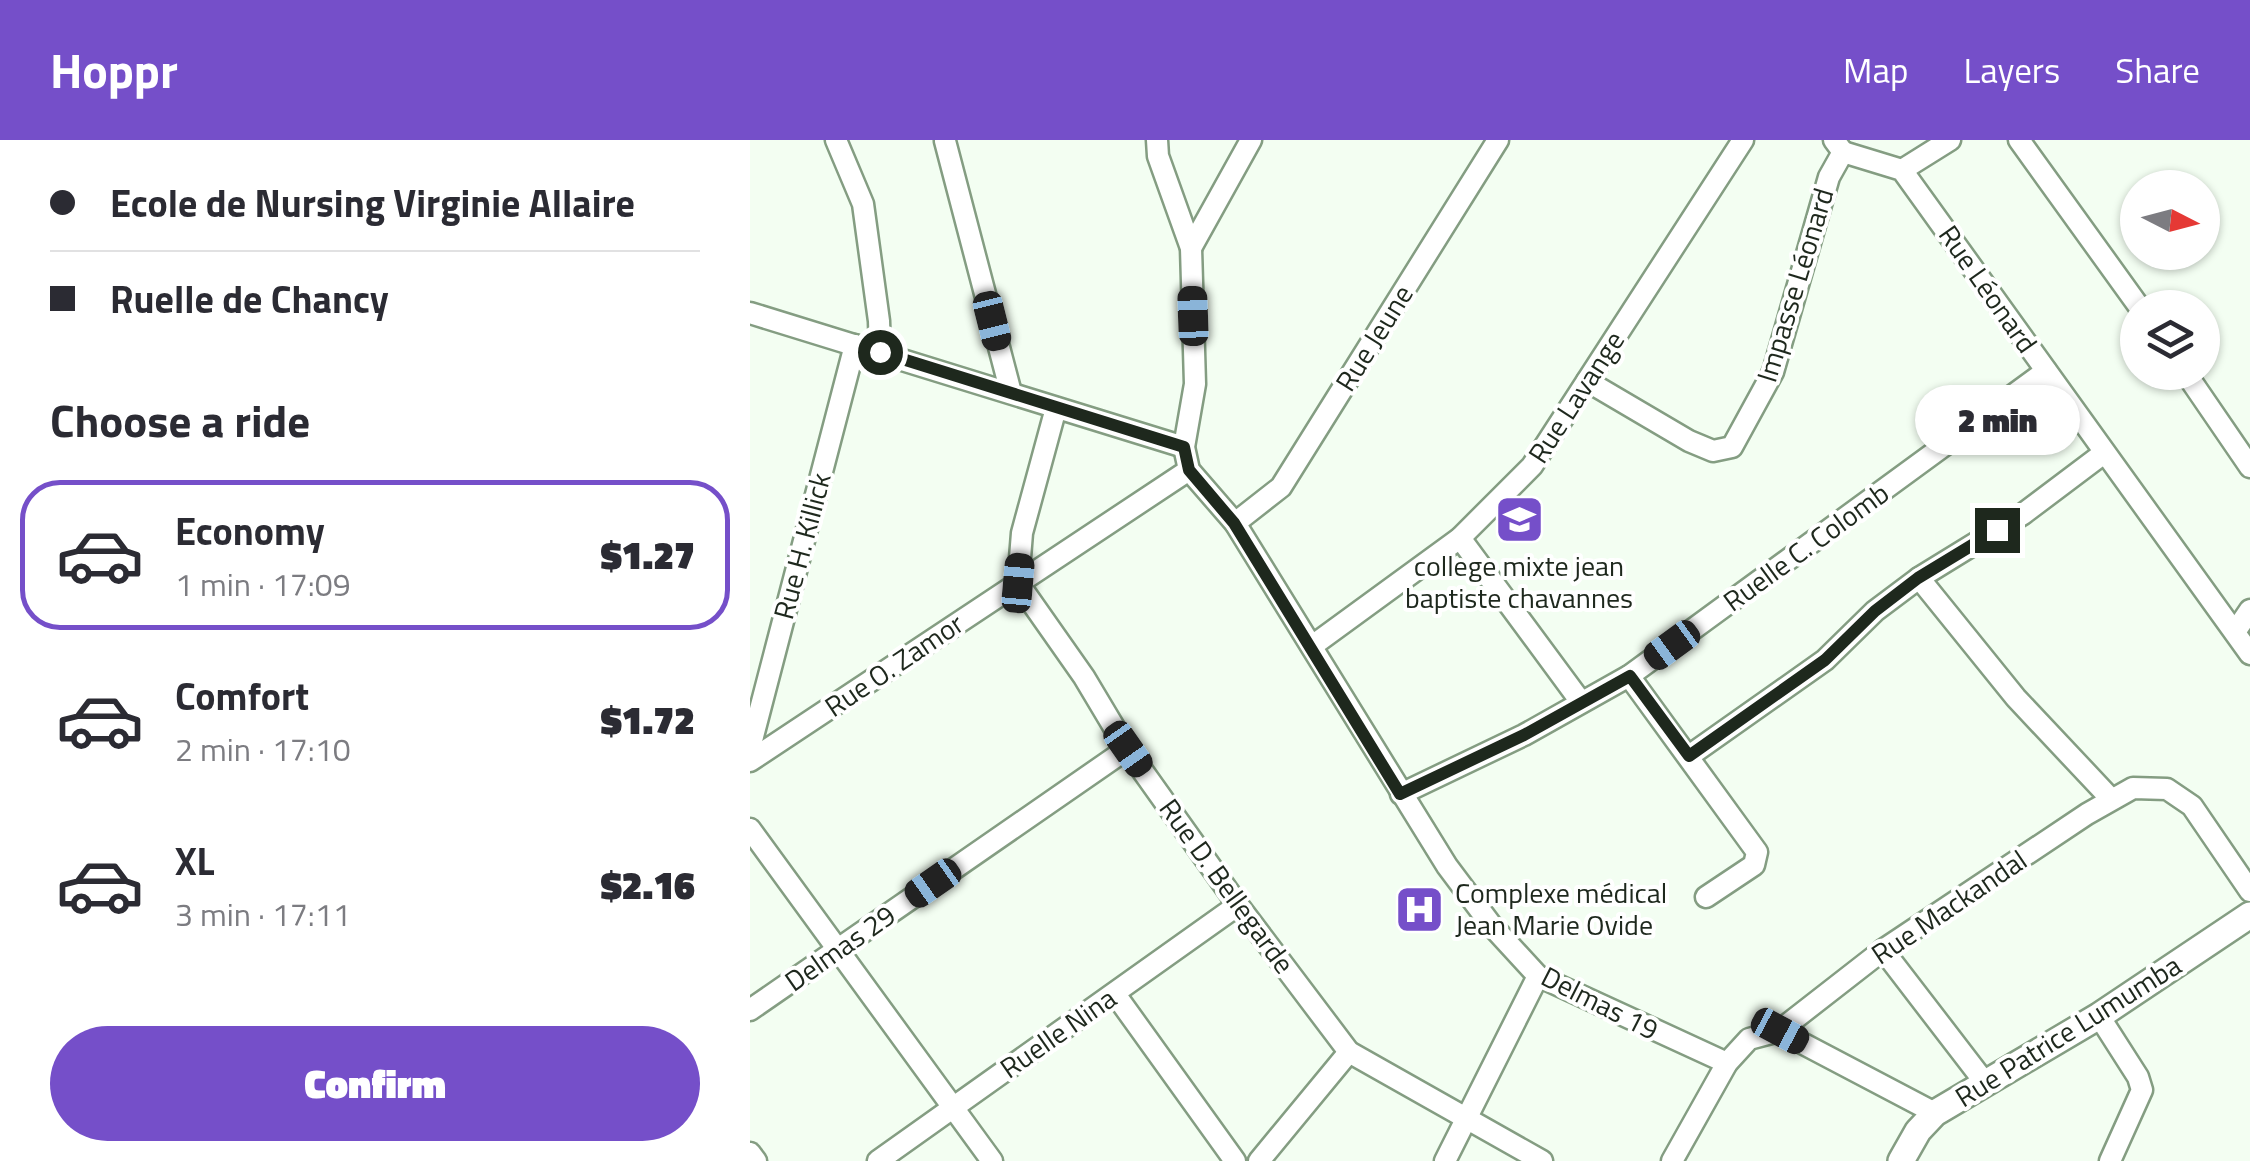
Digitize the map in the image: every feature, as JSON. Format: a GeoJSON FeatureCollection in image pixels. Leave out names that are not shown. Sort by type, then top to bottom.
{"type":"FeatureCollection","features":[{"type":"Feature","properties":{"kind":"street"},"geometry":{"type":"LineString","coordinates":[[836,140],[863,204],[880,352]]}},
{"type":"Feature","properties":{"kind":"street"},"geometry":{"type":"LineString","coordinates":[[750,313],[1184,447],[1196,384],[1191,248],[1158,156],[1156,140]]}},
{"type":"Feature","properties":{"kind":"street"},"geometry":{"type":"LineString","coordinates":[[1191,248],[1252,140]]}},
{"type":"Feature","properties":{"kind":"street","name":"Rue Jeune"},"geometry":{"type":"LineString","coordinates":[[1234,523],[1281,487],[1498,140]]}},
{"type":"Feature","properties":{"kind":"street","name":"Rue Lavange"},"geometry":{"type":"LineString","coordinates":[[1312,646],[1460,538],[1532,466],[1743,140]]}},
{"type":"Feature","properties":{"kind":"street"},"geometry":{"type":"LineString","coordinates":[[1838,146],[1902,170],[1950,140]]}},
{"type":"Feature","properties":{"kind":"street"},"geometry":{"type":"LineString","coordinates":[[2020,140],[2127,290]]}},
{"type":"Feature","properties":{"kind":"street"},"geometry":{"type":"LineString","coordinates":[[946,141],[1010,394]]}},
{"type":"Feature","properties":{"kind":"street","name":"Impasse Léonard"},"geometry":{"type":"LineString","coordinates":[[1587,381],[1689,441],[1713,450],[1732,446],[1773,372],[1838,146]]}},
{"type":"Feature","properties":{"kind":"street","name":"Rue Léonard"},"geometry":{"type":"LineString","coordinates":[[1902,170],[2250,654]]}},
{"type":"Feature","properties":{"kind":"street","name":"Rue H. Killick"},"geometry":{"type":"LineString","coordinates":[[750,748],[855,345]]}},
{"type":"Feature","properties":{"kind":"street","name":"Ruelle C. Colomb"},"geometry":{"type":"LineString","coordinates":[[1400,794],[1524,735],[1630,676],[2046,371]]}},
{"type":"Feature","properties":{"kind":"street"},"geometry":{"type":"LineString","coordinates":[[2197,390],[2250,466]]}},
{"type":"Feature","properties":{"kind":"street"},"geometry":{"type":"LineString","coordinates":[[1018,583],[1022,533],[1056,408]]}},
{"type":"Feature","properties":{"kind":"street","name":"Delmas 19"},"geometry":{"type":"LineString","coordinates":[[1184,447],[1189,470],[1234,523],[1400,794],[1492,926],[1538,976],[1726,1064]]}},
{"type":"Feature","properties":{"kind":"street"},"geometry":{"type":"LineString","coordinates":[[1689,756],[1825,660],[1875,611],[1918,578],[2023,514],[2104,453]]}},
{"type":"Feature","properties":{"kind":"street","name":"Rue O. Zamor"},"geometry":{"type":"LineString","coordinates":[[750,760],[1189,470]]}},
{"type":"Feature","properties":{"kind":"street"},"geometry":{"type":"LineString","coordinates":[[1460,538],[1581,702]]}},
{"type":"Feature","properties":{"kind":"street"},"geometry":{"type":"LineString","coordinates":[[1918,578],[2016,698],[2111,799]]}},
{"type":"Feature","properties":{"kind":"street","name":"Rue D. Bellegarde"},"geometry":{"type":"LineString","coordinates":[[1018,583],[1238,905],[1349,1052],[1542,1161]]}},
{"type":"Feature","properties":{"kind":"street"},"geometry":{"type":"LineString","coordinates":[[2235,632],[2250,610]]}},
{"type":"Feature","properties":{"kind":"street"},"geometry":{"type":"LineString","coordinates":[[1630,676],[1756,852],[1754,865],[1706,897]]}},
{"type":"Feature","properties":{"kind":"street","name":"Delmas 29"},"geometry":{"type":"LineString","coordinates":[[750,1010],[1128,749]]}},
{"type":"Feature","properties":{"kind":"street","name":"Rue Mackandal"},"geometry":{"type":"LineString","coordinates":[[1672,1161],[1726,1064],[1749,1039],[1780,1031],[1883,950],[2132,788],[2167,788],[2192,806],[2250,891]]}},
{"type":"Feature","properties":{"kind":"street"},"geometry":{"type":"LineString","coordinates":[[750,829],[992,1161]]}},
{"type":"Feature","properties":{"kind":"street","name":"Ruelle Nina"},"geometry":{"type":"LineString","coordinates":[[878,1161],[1238,905]]}},
{"type":"Feature","properties":{"kind":"street","name":"Rue Patrice Lumumba"},"geometry":{"type":"LineString","coordinates":[[1901,1161],[1918,1131],[1935,1114],[2099,1016],[2250,915]]}},
{"type":"Feature","properties":{"kind":"street"},"geometry":{"type":"LineString","coordinates":[[1883,950],[1986,1084]]}},
{"type":"Feature","properties":{"kind":"street"},"geometry":{"type":"LineString","coordinates":[[1445,1161],[1538,976]]}},
{"type":"Feature","properties":{"kind":"street"},"geometry":{"type":"LineString","coordinates":[[1116,994],[1235,1161]]}},
{"type":"Feature","properties":{"kind":"street"},"geometry":{"type":"LineString","coordinates":[[2099,1016],[2142,1090],[2110,1161]]}},
{"type":"Feature","properties":{"kind":"street"},"geometry":{"type":"LineString","coordinates":[[1780,1031],[1935,1114]]}},
{"type":"Feature","properties":{"kind":"street"},"geometry":{"type":"LineString","coordinates":[[1259,1161],[1349,1052]]}},
{"type":"Feature","properties":{"kind":"street"},"geometry":{"type":"LineString","coordinates":[[750,1153],[756,1161]]}},
{"type":"Feature","properties":{"kind":"place","name":"college mixte jean baptiste chavannes"},"geometry":{"type":"Point","coordinates":[1519,519]}},
{"type":"Feature","properties":{"kind":"place","name":"Complexe médical Jean Marie Ovide"},"geometry":{"type":"Point","coordinates":[1420,909]}},
{"type":"Feature","properties":{"kind":"route"},"geometry":{"type":"LineString","coordinates":[[880,352],[1184,447],[1189,470],[1234,523],[1400,794],[1524,735],[1630,676],[1689,756],[1825,660],[1875,611],[1918,578],[1997,530]]}}]}
